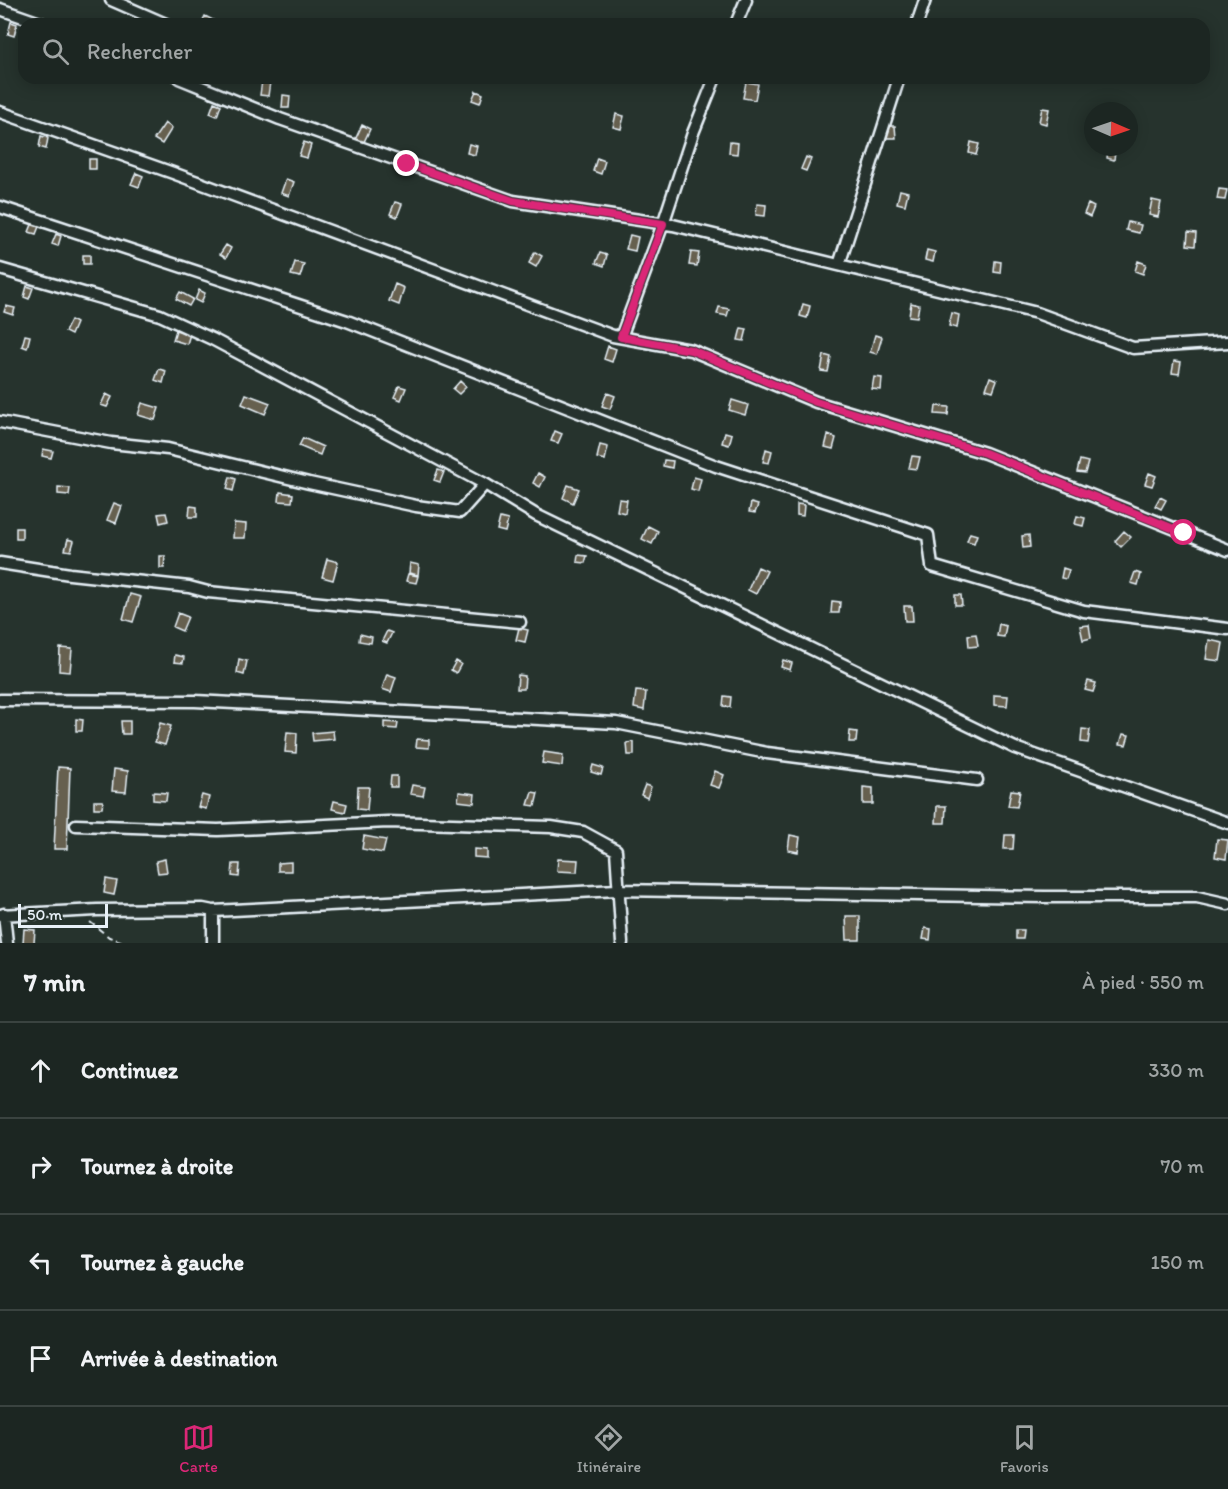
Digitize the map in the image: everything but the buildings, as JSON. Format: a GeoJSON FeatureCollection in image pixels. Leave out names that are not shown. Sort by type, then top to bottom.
{"type":"FeatureCollection","features":[{"type":"Feature","properties":{"kind":"street"},"geometry":{"type":"LineString","coordinates":[[111,0],[152,18]]}},
{"type":"Feature","properties":{"kind":"street"},"geometry":{"type":"LineString","coordinates":[[738,18],[746,0]]}},
{"type":"Feature","properties":{"kind":"street"},"geometry":{"type":"LineString","coordinates":[[919,18],[925,0]]}},
{"type":"Feature","properties":{"kind":"street"},"geometry":{"type":"LineString","coordinates":[[0,9],[26,18]]}},
{"type":"Feature","properties":{"kind":"street"},"geometry":{"type":"LineString","coordinates":[[194,84],[280,119],[513,201],[663,224],[839,265],[1037,313],[1133,348],[1228,342]]}},
{"type":"Feature","properties":{"kind":"street"},"geometry":{"type":"LineString","coordinates":[[621,337],[713,84]]}},
{"type":"Feature","properties":{"kind":"street"},"geometry":{"type":"LineString","coordinates":[[839,265],[897,84]]}},
{"type":"Feature","properties":{"kind":"street"},"geometry":{"type":"LineString","coordinates":[[0,112],[173,173],[602,332],[691,350],[816,402],[985,453],[1228,550]]}},
{"type":"Feature","properties":{"kind":"street"},"geometry":{"type":"LineString","coordinates":[[0,207],[347,321],[716,466],[928,535],[932,566],[1084,611],[1228,629]]}},
{"type":"Feature","properties":{"kind":"street"},"geometry":{"type":"LineString","coordinates":[[0,268],[160,315],[223,345],[485,484],[536,515],[1015,748],[1228,823]]}},
{"type":"Feature","properties":{"kind":"street"},"geometry":{"type":"LineString","coordinates":[[0,422],[111,443],[168,449],[417,506],[460,512],[485,484]]}},
{"type":"Feature","properties":{"kind":"street"},"geometry":{"type":"LineString","coordinates":[[0,563],[70,574],[189,587],[208,592],[520,622]]}},
{"type":"Feature","properties":{"kind":"street"},"geometry":{"type":"LineString","coordinates":[[0,700],[195,701],[616,723],[767,753],[977,780]]}},
{"type":"Feature","properties":{"kind":"street"},"geometry":{"type":"LineString","coordinates":[[76,825],[218,830],[387,822],[551,827],[583,832],[616,850],[622,943]]}},
{"type":"Feature","properties":{"kind":"street"},"geometry":{"type":"LineString","coordinates":[[7,943],[2,914],[203,909],[213,911],[618,890],[1033,897],[1197,897],[1228,904]]}},
{"type":"Feature","properties":{"kind":"street"},"geometry":{"type":"LineString","coordinates":[[213,911],[213,943]]}},
{"type":"Feature","properties":{"kind":"path"},"geometry":{"type":"LineString","coordinates":[[76,911],[110,937],[126,943]]}},
{"type":"Feature","properties":{"kind":"route"},"geometry":{"type":"LineString","coordinates":[[407,164],[513,201],[663,224],[621,337],[691,350],[816,402],[985,453],[1184,533]]}}]}
